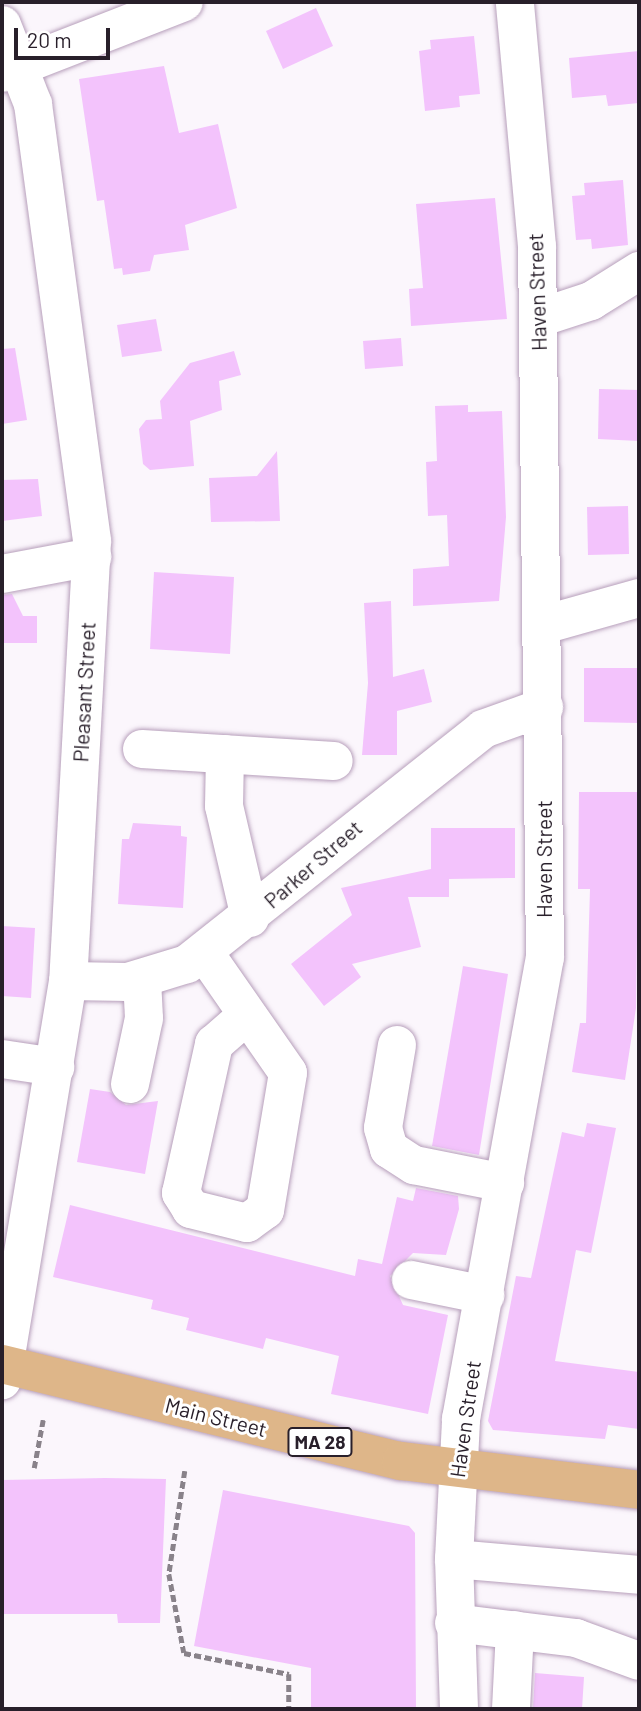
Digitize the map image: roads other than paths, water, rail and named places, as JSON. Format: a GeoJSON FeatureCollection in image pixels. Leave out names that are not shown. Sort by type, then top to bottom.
{"type":"FeatureCollection","features":[{"type":"Feature","properties":{"kind":"main road","name":"Main Street"},"geometry":{"type":"LineString","coordinates":[[3,1370],[456,1470],[639,1490]]}},
{"type":"Feature","properties":{"kind":"street"},"geometry":{"type":"LineString","coordinates":[[10,70],[184,2]]}},
{"type":"Feature","properties":{"kind":"street","name":"Haven Street"},"geometry":{"type":"LineString","coordinates":[[459,1709],[454,1623],[456,1470],[545,958],[539,318],[532,169],[515,2]]}},
{"type":"Feature","properties":{"kind":"street","name":"Pleasant Street"},"geometry":{"type":"LineString","coordinates":[[2,25],[10,70],[33,104],[71,356],[92,557],[68,981],[3,1370]]}},
{"type":"Feature","properties":{"kind":"street"},"geometry":{"type":"LineString","coordinates":[[539,318],[591,301],[639,271]]}},
{"type":"Feature","properties":{"kind":"street"},"geometry":{"type":"LineString","coordinates":[[2,574],[92,557]]}},
{"type":"Feature","properties":{"kind":"street"},"geometry":{"type":"LineString","coordinates":[[543,625],[639,598]]}},
{"type":"Feature","properties":{"kind":"street","name":"Parker Street"},"geometry":{"type":"LineString","coordinates":[[68,981],[142,980],[204,952],[250,918],[483,729],[544,707]]}},
{"type":"Feature","properties":{"kind":"street"},"geometry":{"type":"LineString","coordinates":[[142,749],[334,761]]}},
{"type":"Feature","properties":{"kind":"street"},"geometry":{"type":"LineString","coordinates":[[225,754],[224,806],[250,918]]}},
{"type":"Feature","properties":{"kind":"street"},"geometry":{"type":"LineString","coordinates":[[204,952],[245,1017],[285,1065],[289,1081],[265,1210],[247,1223],[191,1209],[181,1193],[214,1044],[245,1017]]}},
{"type":"Feature","properties":{"kind":"street"},"geometry":{"type":"LineString","coordinates":[[130,1084],[145,1018],[142,980]]}},
{"type":"Feature","properties":{"kind":"street"},"geometry":{"type":"LineString","coordinates":[[397,1045],[383,1128],[389,1149],[414,1166],[505,1183]]}},
{"type":"Feature","properties":{"kind":"street"},"geometry":{"type":"LineString","coordinates":[[2,1059],[55,1067]]}},
{"type":"Feature","properties":{"kind":"street"},"geometry":{"type":"LineString","coordinates":[[411,1280],[485,1295]]}},
{"type":"Feature","properties":{"kind":"street"},"geometry":{"type":"LineString","coordinates":[[454,1559],[639,1574]]}},
{"type":"Feature","properties":{"kind":"street"},"geometry":{"type":"LineString","coordinates":[[454,1623],[586,1641],[639,1661]]}},
{"type":"Feature","properties":{"kind":"street"},"geometry":{"type":"LineString","coordinates":[[511,1709],[515,1630]]}}]}
